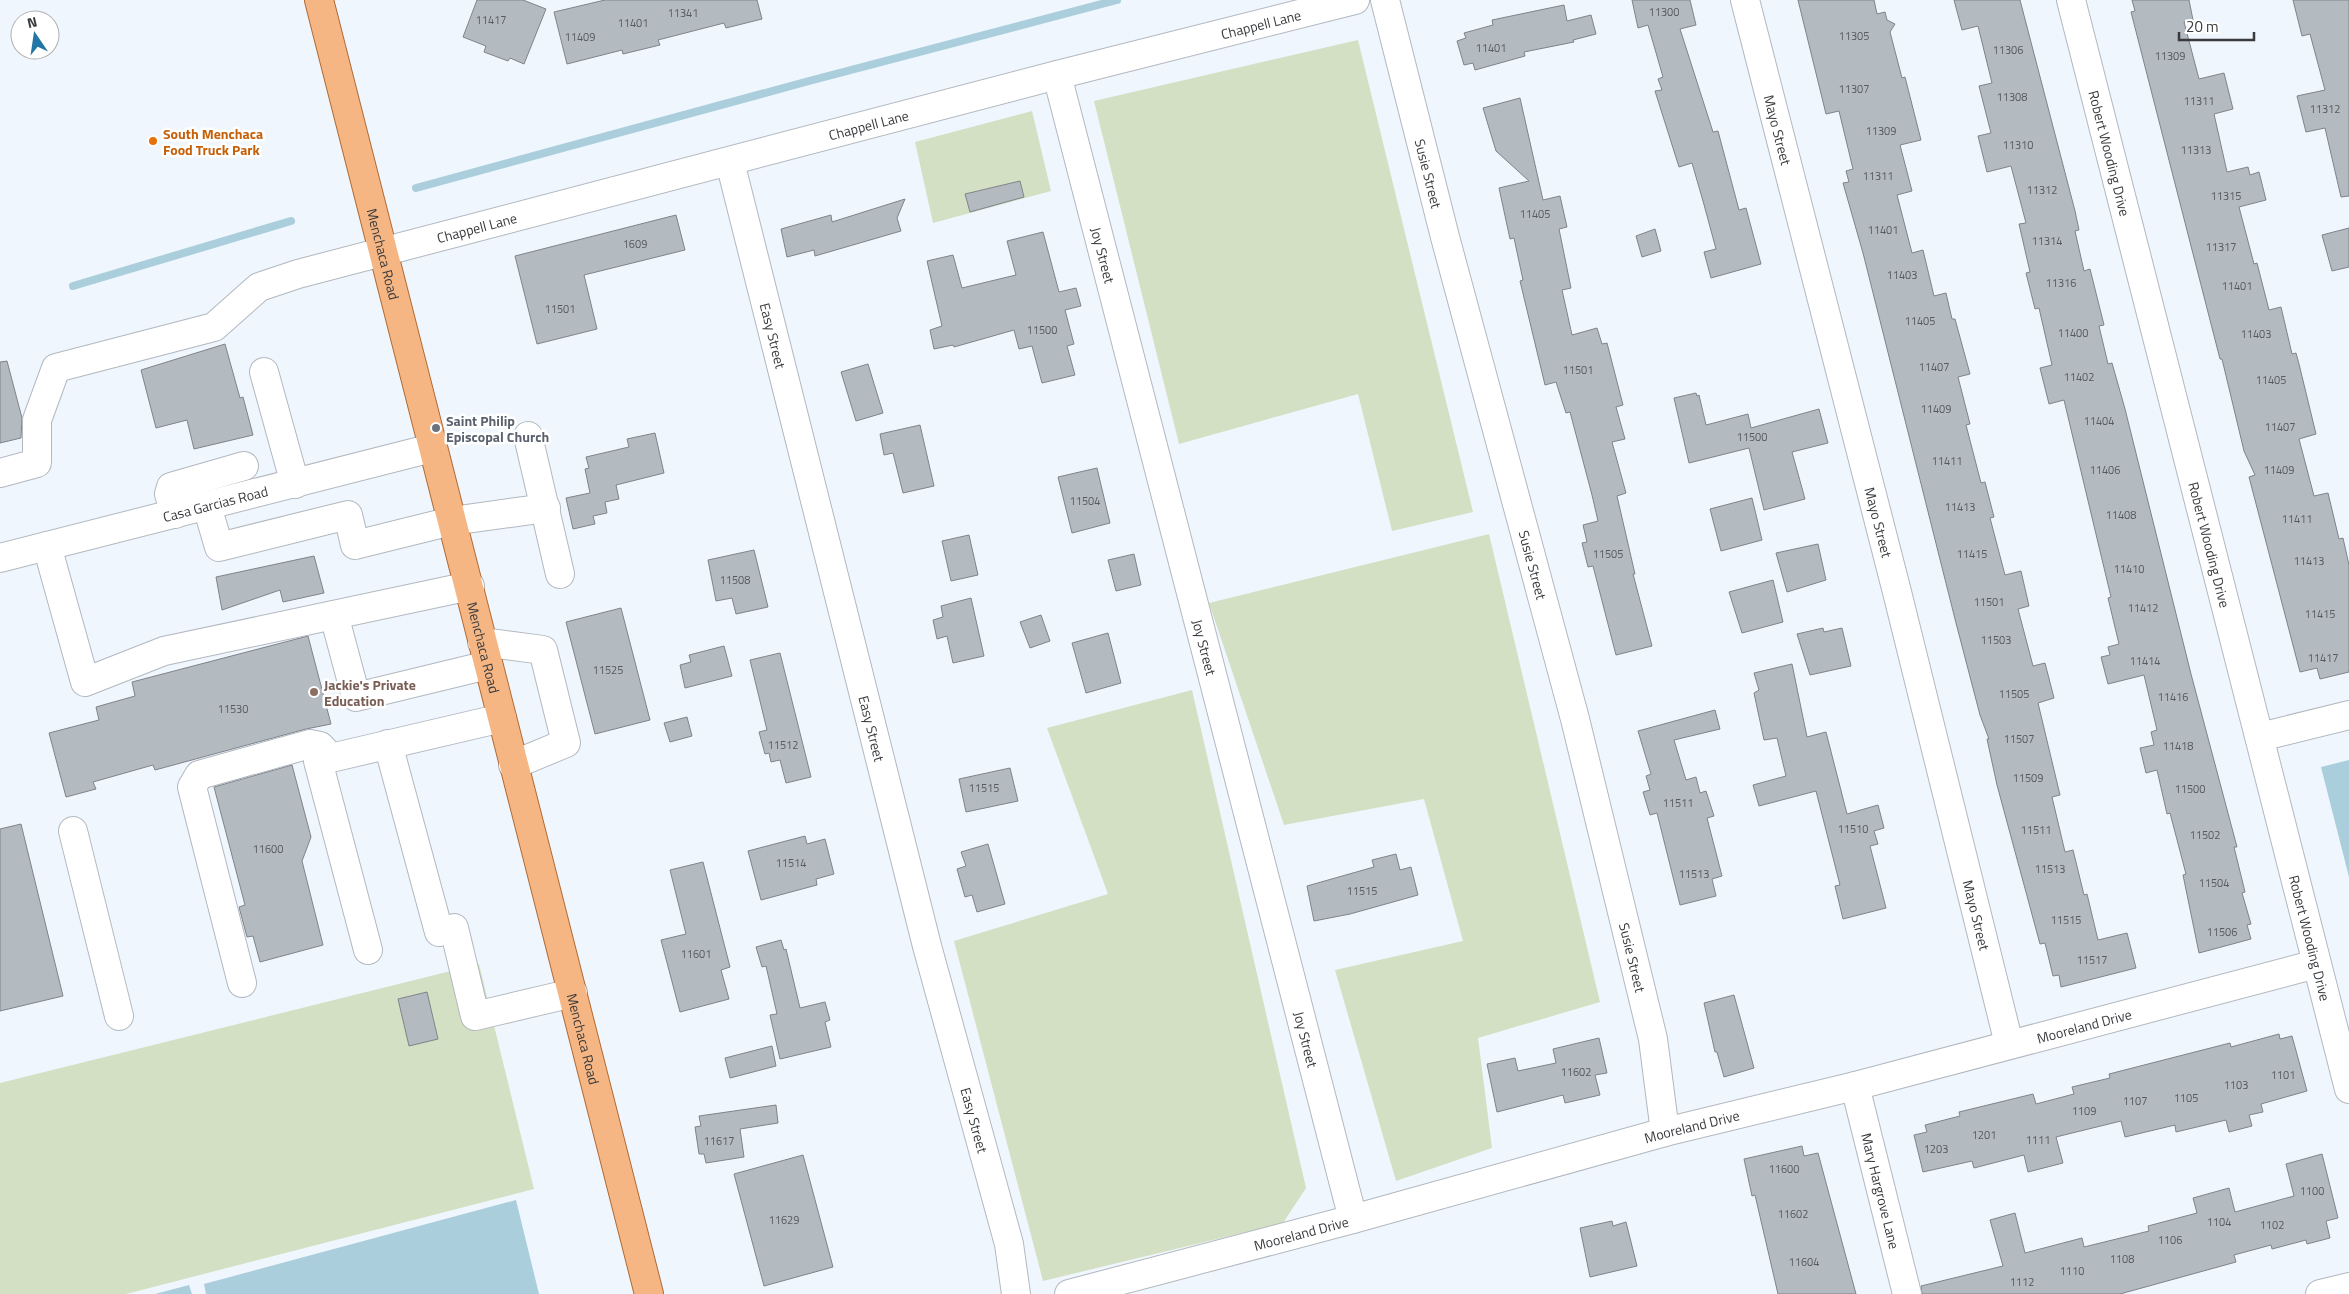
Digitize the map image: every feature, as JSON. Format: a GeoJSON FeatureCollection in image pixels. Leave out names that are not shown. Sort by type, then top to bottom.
{"type":"FeatureCollection","features":[{"type":"Feature","properties":{"kind":"main road","name":"Menchaca Road"},"geometry":{"type":"LineString","coordinates":[[319,0],[382,253],[470,586],[513,765],[650,1294]]}},
{"type":"Feature","properties":{"kind":"street","name":"Chappell Lane"},"geometry":{"type":"LineString","coordinates":[[0,473],[37,462],[38,420],[56,368],[214,327],[259,288],[298,274],[1356,0]]}},
{"type":"Feature","properties":{"kind":"street","name":"Susie Street"},"geometry":{"type":"LineString","coordinates":[[1385,0],[1445,238],[1577,729],[1653,1038],[1664,1132]]}},
{"type":"Feature","properties":{"kind":"street","name":"Mayo Street"},"geometry":{"type":"LineString","coordinates":[[1744,0],[1894,582],[2010,1044]]}},
{"type":"Feature","properties":{"kind":"street","name":"Robert Wooding Drive"},"geometry":{"type":"LineString","coordinates":[[2070,0],[2349,1090]]}},
{"type":"Feature","properties":{"kind":"street","name":"Joy Street"},"geometry":{"type":"LineString","coordinates":[[1057,76],[1353,1219]]}},
{"type":"Feature","properties":{"kind":"street","name":"Easy Street"},"geometry":{"type":"LineString","coordinates":[[730,162],[927,946],[1009,1244],[1016,1294]]}},
{"type":"Feature","properties":{"kind":"street"},"geometry":{"type":"LineString","coordinates":[[264,372],[295,484]]}},
{"type":"Feature","properties":{"kind":"street"},"geometry":{"type":"LineString","coordinates":[[528,436],[560,574]]}},
{"type":"Feature","properties":{"kind":"street","name":"Casa Garcias Road"},"geometry":{"type":"LineString","coordinates":[[0,558],[432,448]]}},
{"type":"Feature","properties":{"kind":"street"},"geometry":{"type":"LineString","coordinates":[[175,514],[169,494],[170,487],[244,466]]}},
{"type":"Feature","properties":{"kind":"street"},"geometry":{"type":"LineString","coordinates":[[337,473],[355,544],[452,521],[546,508]]}},
{"type":"Feature","properties":{"kind":"street"},"geometry":{"type":"LineString","coordinates":[[207,506],[219,547],[348,515]]}},
{"type":"Feature","properties":{"kind":"street"},"geometry":{"type":"LineString","coordinates":[[48,546],[85,682],[164,652],[470,586]]}},
{"type":"Feature","properties":{"kind":"street"},"geometry":{"type":"LineString","coordinates":[[334,615],[356,697],[485,653],[543,650],[566,743],[513,765]]}},
{"type":"Feature","properties":{"kind":"street"},"geometry":{"type":"LineString","coordinates":[[2260,737],[2349,715]]}},
{"type":"Feature","properties":{"kind":"street"},"geometry":{"type":"LineString","coordinates":[[368,950],[318,761],[502,718]]}},
{"type":"Feature","properties":{"kind":"street"},"geometry":{"type":"LineString","coordinates":[[242,983],[192,787],[199,775],[310,744],[320,746],[332,758]]}},
{"type":"Feature","properties":{"kind":"street"},"geometry":{"type":"LineString","coordinates":[[388,744],[475,1016],[573,993]]}},
{"type":"Feature","properties":{"kind":"street"},"geometry":{"type":"LineString","coordinates":[[73,830],[119,1016]]}},
{"type":"Feature","properties":{"kind":"street","name":"Mooreland Drive"},"geometry":{"type":"LineString","coordinates":[[1069,1294],[1353,1219],[1664,1132],[1855,1086],[2316,964]]}},
{"type":"Feature","properties":{"kind":"street","name":"Mary Hargrove Lane"},"geometry":{"type":"LineString","coordinates":[[1855,1086],[1907,1294]]}},
{"type":"Feature","properties":{"kind":"street"},"geometry":{"type":"LineString","coordinates":[[2320,1294],[2349,1286]]}},
{"type":"Feature","properties":{"kind":"green space"},"geometry":{"type":"Polygon","coordinates":[[[1358,40],[1473,512],[1392,531],[1358,394],[1179,444],[1094,101],[1358,40]]]}},
{"type":"Feature","properties":{"kind":"green space"},"geometry":{"type":"Polygon","coordinates":[[[1032,111],[1051,191],[933,223],[915,142],[1032,111]]]}},
{"type":"Feature","properties":{"kind":"green space"},"geometry":{"type":"Polygon","coordinates":[[[1489,534],[1600,1002],[1478,1038],[1492,1148],[1396,1181],[1335,970],[1463,941],[1424,799],[1284,825],[1209,603],[1489,534]]]}},
{"type":"Feature","properties":{"kind":"green space"},"geometry":{"type":"Polygon","coordinates":[[[1192,690],[1306,1188],[1283,1223],[1043,1281],[954,941],[1108,894],[1047,728],[1192,690]]]}},
{"type":"Feature","properties":{"kind":"green space"},"geometry":{"type":"Polygon","coordinates":[[[479,964],[534,1189],[126,1294],[0,1294],[0,1083],[479,964]]]}},
{"type":"Feature","properties":{"kind":"water"},"geometry":{"type":"Polygon","coordinates":[[[2349,760],[2349,877],[2321,767],[2349,760]]]}},
{"type":"Feature","properties":{"kind":"water"},"geometry":{"type":"Polygon","coordinates":[[[516,1200],[539,1294],[206,1294],[204,1284],[516,1200]]]}},
{"type":"Feature","properties":{"kind":"water"},"geometry":{"type":"Polygon","coordinates":[[[189,1285],[192,1294],[155,1294],[189,1285]]]}},
{"type":"Feature","properties":{"kind":"building"},"geometry":{"type":"Polygon","coordinates":[[[477,0],[523,0],[546,9],[524,64],[510,58],[508,61],[484,52],[486,46],[463,37],[477,0]]]}},
{"type":"Feature","properties":{"kind":"building"},"geometry":{"type":"Polygon","coordinates":[[[605,0],[757,0],[762,19],[726,28],[724,23],[658,40],[660,45],[623,54],[622,50],[567,64],[554,12],[605,0]]]}},
{"type":"Feature","properties":{"kind":"building"},"geometry":{"type":"Polygon","coordinates":[[[1632,0],[1690,0],[1696,25],[1680,29],[1713,132],[1718,131],[1739,210],[1746,208],[1761,264],[1711,278],[1704,252],[1716,249],[1703,201],[1692,163],[1679,167],[1655,91],[1662,90],[1658,79],[1663,77],[1648,25],[1638,28],[1632,0]]]}},
{"type":"Feature","properties":{"kind":"building"},"geometry":{"type":"Polygon","coordinates":[[[1798,0],[1874,0],[1877,14],[1885,12],[1887,20],[1895,24],[1890,32],[1902,78],[1905,77],[1921,140],[1900,145],[1912,191],[1897,195],[1912,253],[1923,250],[1934,296],[1946,293],[1952,319],[1955,319],[1970,374],[1958,377],[1970,424],[1966,425],[1981,483],[1985,482],[1994,517],[1990,518],[2005,575],[2021,571],[2029,606],[2018,609],[2033,666],[2045,663],[2054,698],[2038,703],[2060,795],[2052,797],[2065,852],[2073,850],[2084,895],[2087,894],[2098,940],[2127,933],[2136,968],[2061,987],[2059,975],[2053,976],[2045,943],[2040,944],[1997,785],[1987,739],[1989,739],[1980,715],[1863,253],[1843,183],[1849,182],[1846,171],[1853,169],[1839,111],[1826,114],[1798,0]]]}},
{"type":"Feature","properties":{"kind":"building"},"geometry":{"type":"Polygon","coordinates":[[[1954,0],[2020,0],[2075,211],[2079,230],[2075,231],[2084,271],[2090,269],[2104,325],[2099,326],[2108,364],[2112,363],[2125,409],[2191,674],[2237,847],[2234,847],[2245,892],[2242,893],[2251,924],[2247,925],[2251,939],[2199,953],[2183,875],[2186,874],[2170,813],[2167,814],[2157,770],[2146,773],[2140,748],[2154,745],[2151,732],[2157,730],[2144,675],[2108,684],[2101,657],[2110,655],[2108,647],[2119,644],[2108,598],[2111,597],[2064,400],[2049,404],[2040,368],[2052,365],[2039,308],[2035,309],[2026,273],[2030,272],[2019,224],[2026,223],[2011,166],[1987,172],[1978,136],[1991,133],[1979,86],[1992,83],[1978,26],[1962,30],[1954,0]]]}},
{"type":"Feature","properties":{"kind":"building"},"geometry":{"type":"Polygon","coordinates":[[[2132,0],[2189,0],[2193,20],[2184,22],[2199,79],[2224,73],[2233,109],[2214,114],[2227,172],[2248,167],[2250,175],[2259,172],[2266,200],[2239,207],[2254,264],[2257,263],[2269,310],[2281,307],[2292,354],[2296,353],[2299,364],[2316,434],[2299,439],[2314,496],[2328,493],[2339,539],[2343,538],[2349,565],[2349,672],[2320,679],[2317,668],[2300,672],[2249,477],[2255,475],[2244,451],[2222,359],[2220,359],[2131,12],[2135,11],[2132,0]]]}},
{"type":"Feature","properties":{"kind":"building"},"geometry":{"type":"Polygon","coordinates":[[[2293,0],[2349,0],[2349,196],[2341,197],[2325,128],[2306,132],[2297,96],[2325,90],[2310,34],[2302,36],[2293,0]]]}},
{"type":"Feature","properties":{"kind":"building"},"geometry":{"type":"Polygon","coordinates":[[[1564,5],[1567,21],[1591,15],[1596,34],[1573,40],[1574,42],[1524,52],[1525,56],[1475,70],[1473,63],[1464,65],[1457,41],[1466,38],[1464,33],[1493,25],[1492,20],[1564,5]]]}},
{"type":"Feature","properties":{"kind":"building"},"geometry":{"type":"Polygon","coordinates":[[[1520,98],[1543,200],[1560,196],[1567,227],[1559,229],[1571,288],[1562,290],[1572,335],[1597,328],[1602,344],[1607,343],[1623,405],[1616,407],[1625,439],[1612,442],[1626,493],[1617,496],[1635,574],[1633,574],[1652,646],[1616,655],[1593,566],[1588,567],[1582,543],[1587,542],[1583,525],[1598,521],[1592,495],[1570,412],[1566,413],[1556,382],[1545,385],[1520,281],[1523,280],[1514,238],[1510,239],[1499,188],[1529,181],[1496,151],[1483,108],[1520,98]]]}},
{"type":"Feature","properties":{"kind":"building"},"geometry":{"type":"Polygon","coordinates":[[[1020,181],[1024,197],[970,212],[965,194],[1020,181]]]}},
{"type":"Feature","properties":{"kind":"building"},"geometry":{"type":"Polygon","coordinates":[[[905,199],[897,218],[901,231],[815,256],[814,250],[787,257],[781,229],[831,215],[832,222],[905,199]]]}},
{"type":"Feature","properties":{"kind":"building"},"geometry":{"type":"Polygon","coordinates":[[[676,215],[685,250],[584,275],[597,329],[537,344],[515,256],[676,215]]]}},
{"type":"Feature","properties":{"kind":"building"},"geometry":{"type":"Polygon","coordinates":[[[2349,228],[2349,267],[2332,271],[2322,235],[2349,228]]]}},
{"type":"Feature","properties":{"kind":"building"},"geometry":{"type":"Polygon","coordinates":[[[1655,229],[1661,251],[1642,257],[1636,236],[1655,229]]]}},
{"type":"Feature","properties":{"kind":"building"},"geometry":{"type":"Polygon","coordinates":[[[1043,232],[1059,292],[1076,288],[1081,306],[1065,310],[1074,344],[1067,346],[1075,375],[1042,383],[1032,346],[1019,349],[1014,330],[954,347],[953,345],[934,349],[930,330],[942,326],[927,261],[953,255],[962,288],[1016,275],[1007,241],[1043,232]]]}},
{"type":"Feature","properties":{"kind":"building"},"geometry":{"type":"Polygon","coordinates":[[[225,344],[240,398],[243,397],[253,435],[194,449],[187,420],[156,428],[141,370],[225,344]]]}},
{"type":"Feature","properties":{"kind":"building"},"geometry":{"type":"Polygon","coordinates":[[[7,361],[22,418],[21,438],[0,443],[0,362],[7,361]]]}},
{"type":"Feature","properties":{"kind":"building"},"geometry":{"type":"Polygon","coordinates":[[[868,364],[883,413],[856,421],[841,372],[868,364]]]}},
{"type":"Feature","properties":{"kind":"building"},"geometry":{"type":"Polygon","coordinates":[[[1696,393],[1697,396],[1699,395],[1706,425],[1748,414],[1751,428],[1819,409],[1828,443],[1792,452],[1805,499],[1764,510],[1749,448],[1689,463],[1674,398],[1696,393]]]}},
{"type":"Feature","properties":{"kind":"building"},"geometry":{"type":"Polygon","coordinates":[[[920,425],[934,486],[903,493],[893,453],[884,455],[880,434],[920,425]]]}},
{"type":"Feature","properties":{"kind":"building"},"geometry":{"type":"Polygon","coordinates":[[[655,433],[664,473],[616,485],[619,499],[605,502],[607,513],[593,516],[595,524],[573,529],[566,498],[590,493],[585,469],[589,468],[586,457],[629,447],[627,439],[655,433]]]}},
{"type":"Feature","properties":{"kind":"building"},"geometry":{"type":"Polygon","coordinates":[[[1097,468],[1110,523],[1072,533],[1058,477],[1097,468]]]}},
{"type":"Feature","properties":{"kind":"building"},"geometry":{"type":"Polygon","coordinates":[[[1752,498],[1762,540],[1721,551],[1710,509],[1752,498]]]}},
{"type":"Feature","properties":{"kind":"building"},"geometry":{"type":"Polygon","coordinates":[[[969,535],[978,575],[951,581],[942,541],[969,535]]]}},
{"type":"Feature","properties":{"kind":"building"},"geometry":{"type":"Polygon","coordinates":[[[1818,544],[1826,580],[1787,592],[1776,553],[1818,544]]]}},
{"type":"Feature","properties":{"kind":"building"},"geometry":{"type":"Polygon","coordinates":[[[754,550],[768,607],[736,614],[732,598],[716,601],[708,560],[754,550]]]}},
{"type":"Feature","properties":{"kind":"building"},"geometry":{"type":"Polygon","coordinates":[[[1134,554],[1141,585],[1116,591],[1108,560],[1134,554]]]}},
{"type":"Feature","properties":{"kind":"building"},"geometry":{"type":"Polygon","coordinates":[[[314,556],[324,593],[283,602],[280,590],[222,610],[216,577],[314,556]]]}},
{"type":"Feature","properties":{"kind":"building"},"geometry":{"type":"Polygon","coordinates":[[[1773,580],[1783,622],[1742,633],[1729,592],[1773,580]]]}},
{"type":"Feature","properties":{"kind":"building"},"geometry":{"type":"Polygon","coordinates":[[[971,598],[984,656],[953,663],[947,636],[937,639],[933,620],[943,617],[941,606],[971,598]]]}},
{"type":"Feature","properties":{"kind":"building"},"geometry":{"type":"Polygon","coordinates":[[[621,608],[650,720],[595,734],[566,622],[621,608]]]}},
{"type":"Feature","properties":{"kind":"building"},"geometry":{"type":"Polygon","coordinates":[[[1041,615],[1050,641],[1030,648],[1020,622],[1041,615]]]}},
{"type":"Feature","properties":{"kind":"building"},"geometry":{"type":"Polygon","coordinates":[[[1823,628],[1824,632],[1842,628],[1851,666],[1810,675],[1797,634],[1823,628]]]}},
{"type":"Feature","properties":{"kind":"building"},"geometry":{"type":"Polygon","coordinates":[[[1108,633],[1121,683],[1086,693],[1072,643],[1108,633]]]}},
{"type":"Feature","properties":{"kind":"building"},"geometry":{"type":"Polygon","coordinates":[[[308,636],[331,724],[155,770],[153,765],[93,782],[96,789],[66,797],[49,733],[99,720],[96,707],[135,696],[132,682],[308,636]]]}},
{"type":"Feature","properties":{"kind":"building"},"geometry":{"type":"Polygon","coordinates":[[[724,646],[732,676],[685,688],[680,665],[691,662],[689,655],[724,646]]]}},
{"type":"Feature","properties":{"kind":"building"},"geometry":{"type":"Polygon","coordinates":[[[780,653],[811,777],[786,783],[780,760],[771,762],[769,753],[765,754],[759,732],[767,730],[750,660],[780,653]]]}},
{"type":"Feature","properties":{"kind":"building"},"geometry":{"type":"Polygon","coordinates":[[[1792,664],[1807,737],[1826,732],[1847,814],[1878,805],[1884,828],[1874,831],[1878,844],[1870,846],[1886,908],[1843,919],[1835,886],[1840,885],[1816,791],[1759,806],[1753,785],[1786,776],[1777,738],[1764,740],[1754,693],[1759,690],[1754,673],[1792,664]]]}},
{"type":"Feature","properties":{"kind":"building"},"geometry":{"type":"Polygon","coordinates":[[[1715,710],[1720,729],[1674,740],[1686,780],[1696,777],[1700,793],[1706,791],[1714,816],[1707,818],[1722,876],[1712,879],[1716,896],[1680,905],[1657,813],[1650,815],[1643,792],[1650,790],[1646,776],[1651,774],[1638,731],[1715,710]]]}},
{"type":"Feature","properties":{"kind":"building"},"geometry":{"type":"Polygon","coordinates":[[[687,717],[692,736],[670,742],[664,723],[687,717]]]}},
{"type":"Feature","properties":{"kind":"building"},"geometry":{"type":"Polygon","coordinates":[[[292,765],[311,837],[302,861],[323,945],[260,962],[253,936],[247,937],[239,907],[245,905],[214,787],[292,765]]]}},
{"type":"Feature","properties":{"kind":"building"},"geometry":{"type":"Polygon","coordinates":[[[1010,768],[1018,801],[966,812],[959,779],[1010,768]]]}},
{"type":"Feature","properties":{"kind":"building"},"geometry":{"type":"Polygon","coordinates":[[[21,824],[63,996],[0,1011],[0,829],[21,824]]]}},
{"type":"Feature","properties":{"kind":"building"},"geometry":{"type":"Polygon","coordinates":[[[805,836],[807,844],[825,839],[834,874],[816,879],[817,885],[761,900],[748,851],[805,836]]]}},
{"type":"Feature","properties":{"kind":"building"},"geometry":{"type":"Polygon","coordinates":[[[988,844],[1005,904],[977,912],[972,895],[965,897],[957,869],[966,866],[961,852],[988,844]]]}},
{"type":"Feature","properties":{"kind":"building"},"geometry":{"type":"Polygon","coordinates":[[[1396,854],[1400,870],[1411,867],[1418,895],[1350,914],[1314,921],[1307,886],[1374,867],[1372,860],[1396,854]]]}},
{"type":"Feature","properties":{"kind":"building"},"geometry":{"type":"Polygon","coordinates":[[[703,862],[730,967],[721,970],[729,999],[680,1012],[661,940],[686,934],[670,870],[703,862]]]}},
{"type":"Feature","properties":{"kind":"building"},"geometry":{"type":"Polygon","coordinates":[[[781,940],[784,950],[786,949],[800,1008],[825,1002],[830,1020],[825,1022],[831,1047],[780,1059],[770,1015],[777,1014],[766,966],[762,967],[756,947],[781,940]]]}},
{"type":"Feature","properties":{"kind":"building"},"geometry":{"type":"Polygon","coordinates":[[[427,992],[438,1039],[409,1046],[398,999],[427,992]]]}},
{"type":"Feature","properties":{"kind":"building"},"geometry":{"type":"Polygon","coordinates":[[[1734,995],[1754,1068],[1724,1077],[1717,1052],[1715,1052],[1704,1003],[1734,995]]]}},
{"type":"Feature","properties":{"kind":"building"},"geometry":{"type":"Polygon","coordinates":[[[2279,1034],[2280,1039],[2292,1036],[2307,1091],[2261,1104],[2263,1112],[2249,1115],[2252,1126],[2229,1132],[2226,1120],[2176,1132],[2175,1125],[2125,1137],[2121,1121],[2056,1137],[2063,1163],[2028,1172],[2024,1155],[1974,1168],[1972,1161],[1923,1172],[1914,1135],[1927,1132],[1925,1125],[1960,1116],[1959,1112],[2033,1094],[2036,1104],[2074,1094],[2072,1087],[2110,1078],[2109,1074],[2230,1043],[2231,1047],[2279,1034]]]}},
{"type":"Feature","properties":{"kind":"building"},"geometry":{"type":"Polygon","coordinates":[[[1599,1038],[1607,1073],[1595,1075],[1600,1095],[1565,1103],[1563,1095],[1497,1112],[1487,1064],[1515,1058],[1518,1071],[1556,1063],[1553,1049],[1599,1038]]]}},
{"type":"Feature","properties":{"kind":"building"},"geometry":{"type":"Polygon","coordinates":[[[772,1046],[776,1066],[730,1078],[725,1058],[772,1046]]]}},
{"type":"Feature","properties":{"kind":"building"},"geometry":{"type":"Polygon","coordinates":[[[776,1105],[778,1123],[740,1129],[744,1157],[706,1163],[704,1154],[699,1154],[695,1127],[701,1126],[699,1116],[776,1105]]]}},
{"type":"Feature","properties":{"kind":"building"},"geometry":{"type":"Polygon","coordinates":[[[1802,1146],[1804,1156],[1818,1153],[1856,1294],[1778,1294],[1755,1195],[1752,1196],[1744,1159],[1802,1146]]]}},
{"type":"Feature","properties":{"kind":"building"},"geometry":{"type":"Polygon","coordinates":[[[2322,1154],[2338,1218],[2326,1221],[2330,1238],[2307,1244],[2306,1240],[2272,1249],[2271,1245],[2234,1255],[2236,1262],[2120,1294],[1922,1294],[1921,1286],[2003,1266],[1990,1220],[2015,1213],[2025,1253],[2082,1238],[2084,1247],[2149,1231],[2148,1226],[2197,1213],[2193,1198],[2229,1188],[2235,1212],[2294,1196],[2286,1164],[2322,1154]]]}},
{"type":"Feature","properties":{"kind":"building"},"geometry":{"type":"Polygon","coordinates":[[[803,1155],[833,1267],[764,1286],[734,1174],[803,1155]]]}},
{"type":"Feature","properties":{"kind":"building"},"geometry":{"type":"Polygon","coordinates":[[[1612,1221],[1613,1226],[1626,1222],[1637,1266],[1590,1277],[1580,1228],[1612,1221]]]}},
{"type":"Feature","properties":{"kind":"waterway"},"geometry":{"type":"LineString","coordinates":[[416,188],[809,81],[1117,0]]}},
{"type":"Feature","properties":{"kind":"waterway"},"geometry":{"type":"LineString","coordinates":[[73,286],[291,221]]}},
{"type":"Feature","properties":{"kind":"place","name":"South Menchaca Food Truck Park"},"geometry":{"type":"Point","coordinates":[153,141]}},
{"type":"Feature","properties":{"kind":"place","name":"Saint Philip Episcopal Church"},"geometry":{"type":"Point","coordinates":[436,428]}},
{"type":"Feature","properties":{"kind":"place","name":"Jackie's Private Education"},"geometry":{"type":"Point","coordinates":[314,692]}}]}
